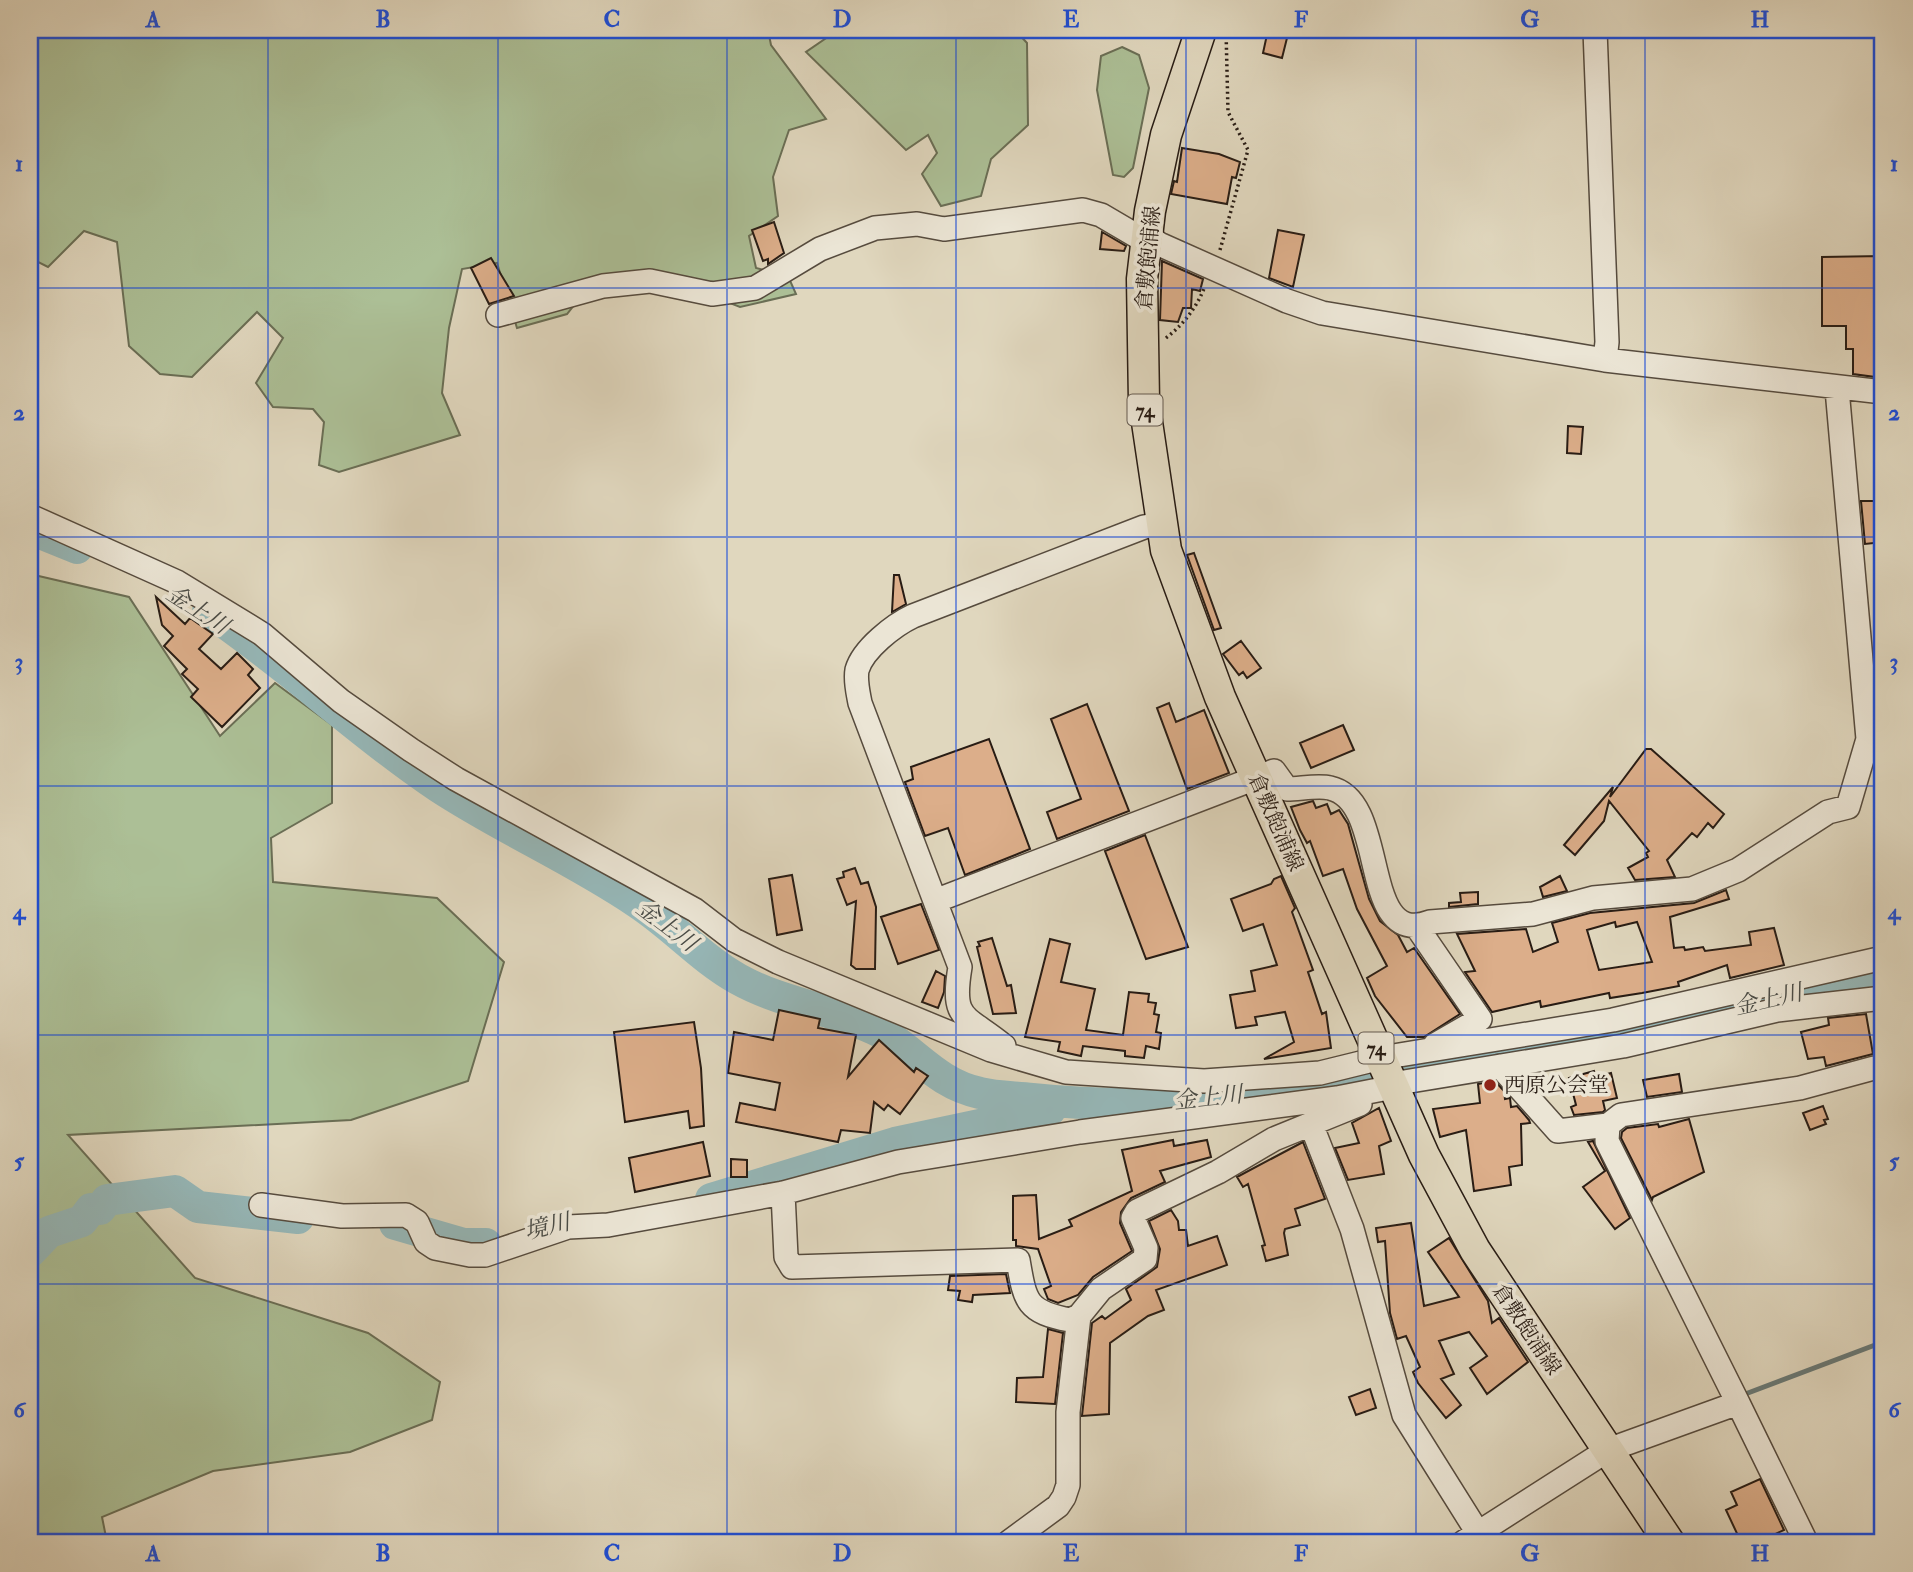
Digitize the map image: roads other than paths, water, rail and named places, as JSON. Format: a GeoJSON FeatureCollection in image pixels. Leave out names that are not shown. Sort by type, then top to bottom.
{"type":"FeatureCollection","features":[{"type":"Feature","properties":{"kind":"main road","name":"倉敷飽浦線"},"geometry":{"type":"LineString","coordinates":[[1201,30],[1167,135],[1142,279],[1144,402],[1160,524],[1200,647],[1385,1077],[1475,1250],[1669,1542]]}},
{"type":"Feature","properties":{"kind":"street"},"geometry":{"type":"LineString","coordinates":[[1595,30],[1607,342],[1605,360]]}},
{"type":"Feature","properties":{"kind":"street"},"geometry":{"type":"LineString","coordinates":[[498,315],[603,286],[650,281],[712,294],[755,288],[820,248],[875,228],[917,224],[944,229],[1083,211],[1101,215],[1147,239],[1287,302],[1322,313],[1605,360],[1838,389],[1883,392]]}},
{"type":"Feature","properties":{"kind":"street"},"geometry":{"type":"LineString","coordinates":[[935,901],[1274,771],[1287,789],[1330,788],[1343,793],[1358,814],[1370,842],[1387,911],[1398,922],[1417,927],[1430,922],[1533,914],[1593,898],[1692,889],[1738,870],[1828,812],[1848,807],[1868,739],[1838,389]]}},
{"type":"Feature","properties":{"kind":"street"},"geometry":{"type":"LineString","coordinates":[[30,516],[177,582],[262,634],[341,701],[456,779],[695,910],[734,940],[778,962],[979,1044],[1066,1072],[1204,1081],[1321,1073],[1385,1077]]}},
{"type":"Feature","properties":{"kind":"street"},"geometry":{"type":"LineString","coordinates":[[1015,1055],[959,1012],[956,999],[960,967],[859,703],[856,678],[858,666],[886,634],[913,616],[1160,524]]}},
{"type":"Feature","properties":{"kind":"street"},"geometry":{"type":"LineString","coordinates":[[783,1193],[786,1257],[792,1267],[798,1269],[1018,1260],[1027,1303],[1034,1309],[1070,1320],[1079,1316],[1101,1289],[1145,1259],[1146,1248],[1133,1218],[1137,1211],[1218,1172],[1274,1139],[1376,1097],[1385,1077],[1480,1019],[1417,927]]}},
{"type":"Feature","properties":{"kind":"street"},"geometry":{"type":"LineString","coordinates":[[1426,1050],[1508,1040],[1613,1020],[1883,958]]}},
{"type":"Feature","properties":{"kind":"street"},"geometry":{"type":"LineString","coordinates":[[261,1205],[342,1216],[406,1215],[435,1248],[485,1255],[568,1227],[608,1225],[783,1193],[898,1161],[1385,1077],[1500,1066],[1623,1046],[1777,1010],[1883,998]]}},
{"type":"Feature","properties":{"kind":"street"},"geometry":{"type":"LineString","coordinates":[[1500,1066],[1558,1131],[1608,1125],[1621,1115],[1800,1088],[1874,1068]]}},
{"type":"Feature","properties":{"kind":"street"},"geometry":{"type":"LineString","coordinates":[[1311,1124],[1352,1229],[1404,1415],[1471,1538],[1608,1450],[1738,1403]]}},
{"type":"Feature","properties":{"kind":"street"},"geometry":{"type":"LineString","coordinates":[[1608,1125],[1607,1141],[1805,1542]]}},
{"type":"Feature","properties":{"kind":"street"},"geometry":{"type":"LineString","coordinates":[[1009,1542],[1058,1506],[1065,1497],[1068,1485],[1068,1412],[1079,1316]]}},
{"type":"Feature","properties":{"kind":"waterway","name":"金上川"},"geometry":{"type":"LineString","coordinates":[[30,529],[77,548]]}},
{"type":"Feature","properties":{"kind":"waterway","name":"金上川"},"geometry":{"type":"LineString","coordinates":[[208,611],[439,787],[614,887],[651,912],[725,971],[771,994],[874,1029],[888,1036],[936,1073],[964,1088],[992,1095],[1074,1102],[1160,1103],[1246,1096],[1372,1074]]}},
{"type":"Feature","properties":{"kind":"waterway","name":"金上川"},"geometry":{"type":"LineString","coordinates":[[1404,1066],[1514,1052],[1614,1034],[1883,973]]}},
{"type":"Feature","properties":{"kind":"waterway","name":"境川"},"geometry":{"type":"LineString","coordinates":[[711,1199],[895,1143],[1050,1110]]}},
{"type":"Feature","properties":{"kind":"waterway","name":"境川"},"geometry":{"type":"LineString","coordinates":[[30,1252],[49,1232],[82,1221],[91,1209],[100,1209],[107,1200],[175,1191],[198,1207],[298,1218]]}},
{"type":"Feature","properties":{"kind":"waterway","name":"境川"},"geometry":{"type":"LineString","coordinates":[[395,1224],[464,1244],[486,1244]]}},
{"type":"Feature","properties":{"kind":"waterway"},"geometry":{"type":"LineString","coordinates":[[1740,1396],[1883,1342]]}},
{"type":"Feature","properties":{"kind":"place","name":"西原公会堂"},"geometry":{"type":"Point","coordinates":[1490,1085]}}]}
